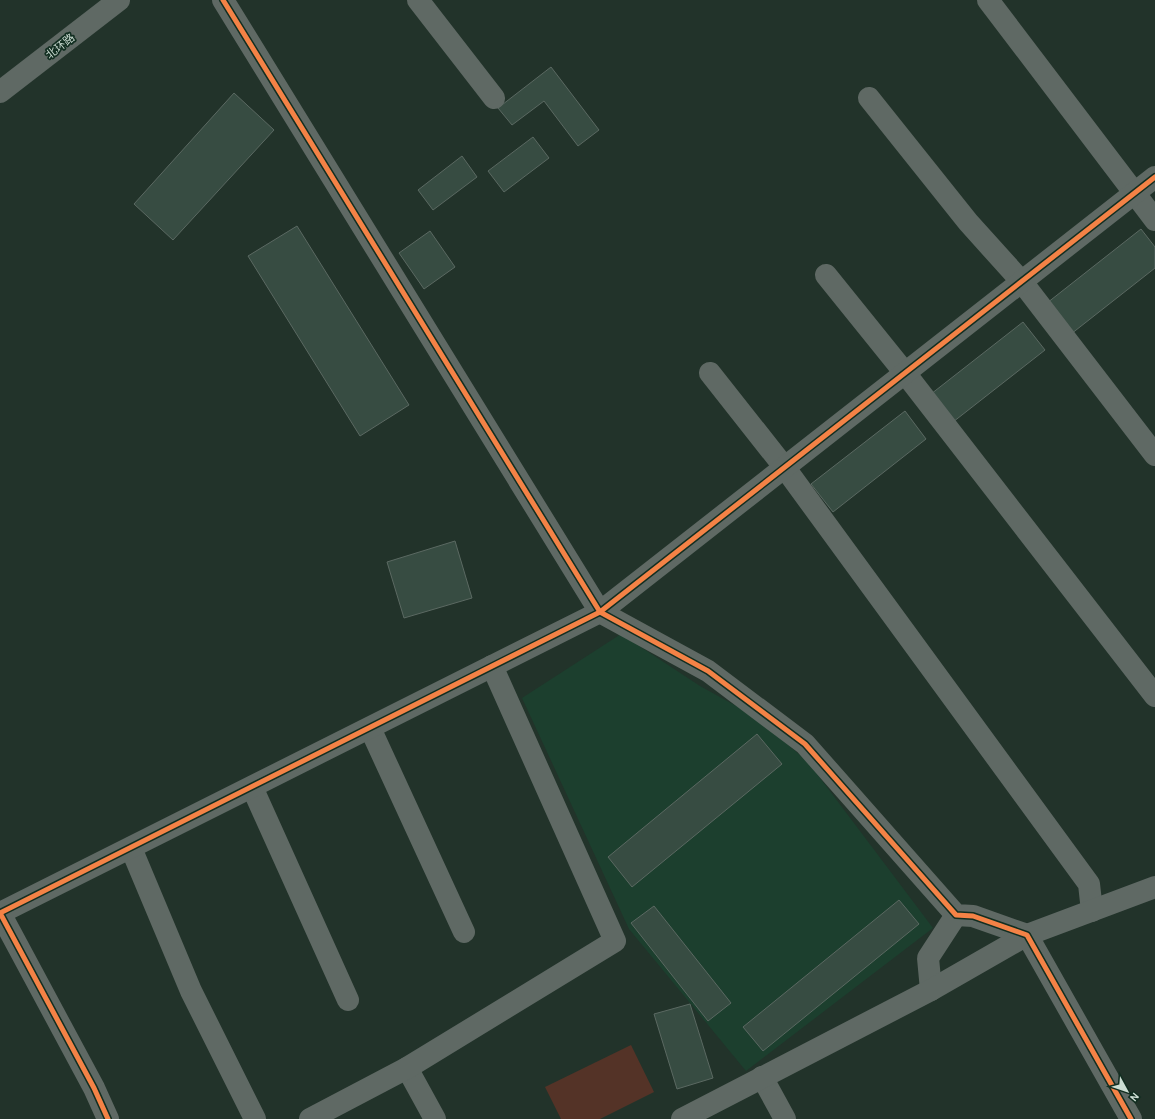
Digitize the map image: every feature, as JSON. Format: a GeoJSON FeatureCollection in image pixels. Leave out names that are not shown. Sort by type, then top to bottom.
{"type":"FeatureCollection","features":[{"type":"Feature","properties":{"kind":"street","name":"北环路"},"geometry":{"type":"LineString","coordinates":[[0,92],[119,0]]}},
{"type":"Feature","properties":{"kind":"street"},"geometry":{"type":"LineString","coordinates":[[223,0],[600,612],[708,671],[805,744],[956,915],[973,916],[1027,934],[1131,1119]]}},
{"type":"Feature","properties":{"kind":"street"},"geometry":{"type":"LineString","coordinates":[[418,0],[494,98]]}},
{"type":"Feature","properties":{"kind":"street"},"geometry":{"type":"LineString","coordinates":[[988,0],[1155,220]]}},
{"type":"Feature","properties":{"kind":"street"},"geometry":{"type":"LineString","coordinates":[[869,98],[968,222],[1022,282],[1155,454]]}},
{"type":"Feature","properties":{"kind":"street"},"geometry":{"type":"LineString","coordinates":[[108,1119],[94,1088],[0,913],[600,612],[1155,177]]}},
{"type":"Feature","properties":{"kind":"street"},"geometry":{"type":"LineString","coordinates":[[826,275],[905,373],[1155,696]]}},
{"type":"Feature","properties":{"kind":"street"},"geometry":{"type":"LineString","coordinates":[[710,373],[785,468],[1090,884],[1092,911]]}},
{"type":"Feature","properties":{"kind":"street"},"geometry":{"type":"LineString","coordinates":[[310,1119],[407,1068],[615,940],[492,666]]}},
{"type":"Feature","properties":{"kind":"street"},"geometry":{"type":"LineString","coordinates":[[370,728],[464,932]]}},
{"type":"Feature","properties":{"kind":"street"},"geometry":{"type":"LineString","coordinates":[[252,787],[348,1000]]}},
{"type":"Feature","properties":{"kind":"street"},"geometry":{"type":"LineString","coordinates":[[131,848],[191,991],[255,1119]]}},
{"type":"Feature","properties":{"kind":"street"},"geometry":{"type":"LineString","coordinates":[[682,1119],[931,990],[1027,934],[1155,887]]}},
{"type":"Feature","properties":{"kind":"street"},"geometry":{"type":"LineString","coordinates":[[931,990],[928,958],[956,915]]}},
{"type":"Feature","properties":{"kind":"street"},"geometry":{"type":"LineString","coordinates":[[407,1068],[435,1119]]}},
{"type":"Feature","properties":{"kind":"street"},"geometry":{"type":"LineString","coordinates":[[762,1077],[785,1119]]}},
{"type":"Feature","properties":{"kind":"shaded area"},"geometry":{"type":"Polygon","coordinates":[[[621,634],[700,686],[756,717],[808,762],[933,928],[746,1071],[629,929],[522,698],[621,634]]]}},
{"type":"Feature","properties":{"kind":"shaded area"},"geometry":{"type":"Polygon","coordinates":[[[631,1045],[654,1092],[600,1119],[561,1119],[545,1087],[631,1045]]]}},
{"type":"Feature","properties":{"kind":"building"},"geometry":{"type":"Polygon","coordinates":[[[551,67],[599,130],[578,146],[544,101],[512,125],[498,108],[551,67]]]}},
{"type":"Feature","properties":{"kind":"building"},"geometry":{"type":"Polygon","coordinates":[[[234,93],[274,130],[173,240],[134,204],[234,93]]]}},
{"type":"Feature","properties":{"kind":"building"},"geometry":{"type":"Polygon","coordinates":[[[533,137],[549,158],[504,192],[488,171],[533,137]]]}},
{"type":"Feature","properties":{"kind":"building"},"geometry":{"type":"Polygon","coordinates":[[[462,156],[477,177],[433,210],[418,190],[462,156]]]}},
{"type":"Feature","properties":{"kind":"building"},"geometry":{"type":"Polygon","coordinates":[[[297,226],[409,405],[360,436],[248,256],[297,226]]]}},
{"type":"Feature","properties":{"kind":"building"},"geometry":{"type":"Polygon","coordinates":[[[1141,229],[1155,247],[1155,268],[1071,334],[1047,303],[1141,229]]]}},
{"type":"Feature","properties":{"kind":"building"},"geometry":{"type":"Polygon","coordinates":[[[430,231],[455,267],[424,289],[399,253],[430,231]]]}},
{"type":"Feature","properties":{"kind":"building"},"geometry":{"type":"Polygon","coordinates":[[[1023,322],[1045,350],[953,422],[931,394],[1023,322]]]}},
{"type":"Feature","properties":{"kind":"building"},"geometry":{"type":"Polygon","coordinates":[[[905,411],[926,439],[833,512],[811,484],[905,411]]]}},
{"type":"Feature","properties":{"kind":"building"},"geometry":{"type":"Polygon","coordinates":[[[455,541],[472,598],[404,618],[387,562],[455,541]]]}},
{"type":"Feature","properties":{"kind":"building"},"geometry":{"type":"Polygon","coordinates":[[[757,734],[782,764],[632,887],[608,857],[757,734]]]}},
{"type":"Feature","properties":{"kind":"building"},"geometry":{"type":"Polygon","coordinates":[[[899,900],[919,924],[763,1051],[743,1027],[899,900]]]}},
{"type":"Feature","properties":{"kind":"building"},"geometry":{"type":"Polygon","coordinates":[[[654,906],[731,1003],[708,1021],[631,923],[654,906]]]}},
{"type":"Feature","properties":{"kind":"building"},"geometry":{"type":"Polygon","coordinates":[[[690,1004],[713,1078],[677,1089],[654,1014],[690,1004]]]}},
{"type":"Feature","properties":{"kind":"cycle path"},"geometry":{"type":"LineString","coordinates":[[223,0],[600,612],[708,671],[805,744],[956,915],[973,916],[1027,935],[1131,1119]]}},
{"type":"Feature","properties":{"kind":"cycle path"},"geometry":{"type":"LineString","coordinates":[[108,1119],[94,1088],[0,913],[600,612],[1155,177]]}}]}
